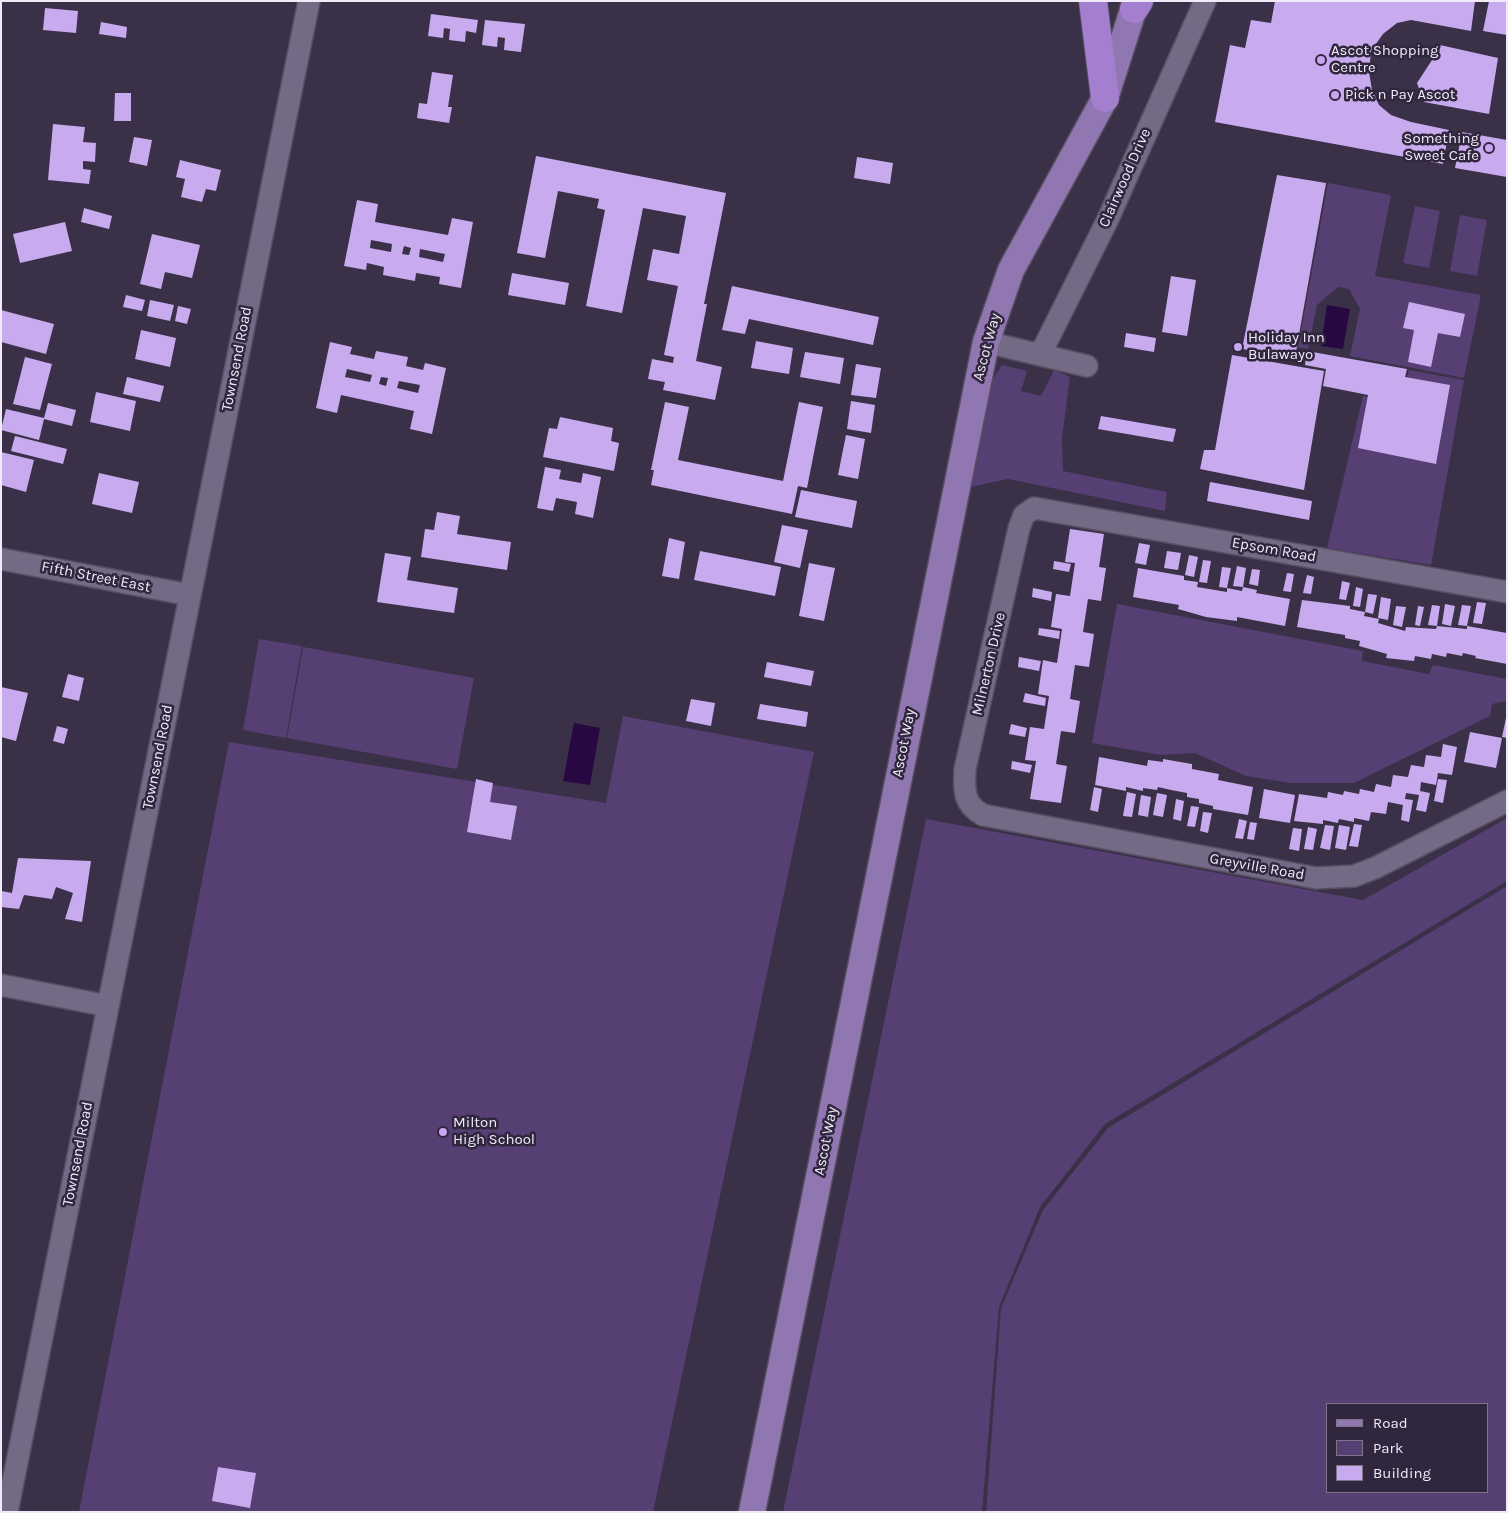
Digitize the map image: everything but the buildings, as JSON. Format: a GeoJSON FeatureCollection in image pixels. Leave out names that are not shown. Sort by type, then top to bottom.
{"type":"FeatureCollection","features":[{"type":"Feature","properties":{"kind":"highway"},"geometry":{"type":"LineString","coordinates":[[1093,1],[1104,98]]}},
{"type":"Feature","properties":{"kind":"main road","name":"Ascot Way"},"geometry":{"type":"LineString","coordinates":[[752,1512],[986,342],[1011,270],[1104,98],[1136,4]]}},
{"type":"Feature","properties":{"kind":"street","name":"Townsend Road"},"geometry":{"type":"LineString","coordinates":[[7,1512],[309,1]]}},
{"type":"Feature","properties":{"kind":"street","name":"Clairwood Drive"},"geometry":{"type":"LineString","coordinates":[[1041,353],[1108,219],[1204,1]]}},
{"type":"Feature","properties":{"kind":"street"},"geometry":{"type":"LineString","coordinates":[[986,342],[1041,353],[1087,366]]}},
{"type":"Feature","properties":{"kind":"street","name":"Milnerton Drive"},"geometry":{"type":"LineString","coordinates":[[994,818],[972,809],[967,799],[965,769],[1020,528],[1024,515],[1034,508],[1042,508]]}},
{"type":"Feature","properties":{"kind":"street","name":"Epsom Road"},"geometry":{"type":"LineString","coordinates":[[1042,508],[1507,592]]}},
{"type":"Feature","properties":{"kind":"street","name":"Fifth Street East"},"geometry":{"type":"LineString","coordinates":[[1,559],[190,595]]}},
{"type":"Feature","properties":{"kind":"street","name":"Greyville Road"},"geometry":{"type":"LineString","coordinates":[[994,818],[1278,872],[1316,878],[1338,879],[1354,876],[1375,868],[1507,801]]}},
{"type":"Feature","properties":{"kind":"street"},"geometry":{"type":"LineString","coordinates":[[1,985],[108,1006]]}},
{"type":"Feature","properties":{"kind":"green space"},"geometry":{"type":"Polygon","coordinates":[[[1328,183],[1391,195],[1375,276],[1481,295],[1464,378],[1350,356],[1360,309],[1349,289],[1338,287],[1317,305],[1308,349],[1298,347],[1328,183]]]}},
{"type":"Feature","properties":{"kind":"green space"},"geometry":{"type":"Polygon","coordinates":[[[1415,206],[1440,211],[1429,268],[1403,263],[1415,206]]]}},
{"type":"Feature","properties":{"kind":"green space"},"geometry":{"type":"Polygon","coordinates":[[[1460,215],[1487,220],[1477,276],[1450,271],[1460,215]]]}},
{"type":"Feature","properties":{"kind":"green space"},"geometry":{"type":"Polygon","coordinates":[[[1002,365],[1027,371],[1021,391],[1041,396],[1054,370],[1070,377],[1062,438],[1063,471],[1167,492],[1165,511],[1008,479],[970,487],[989,385],[1002,365]]]}},
{"type":"Feature","properties":{"kind":"green space"},"geometry":{"type":"Polygon","coordinates":[[[1409,370],[1464,380],[1431,565],[1327,548],[1363,396],[1379,399],[1404,387],[1409,370]]]}},
{"type":"Feature","properties":{"kind":"green space"},"geometry":{"type":"Polygon","coordinates":[[[1117,604],[1363,651],[1362,661],[1429,674],[1433,665],[1507,679],[1507,701],[1492,704],[1490,716],[1354,783],[1290,783],[1246,776],[1195,753],[1161,755],[1092,743],[1117,604]]]}},
{"type":"Feature","properties":{"kind":"green space"},"geometry":{"type":"Polygon","coordinates":[[[259,639],[302,646],[286,738],[243,730],[259,639]]]}},
{"type":"Feature","properties":{"kind":"green space"},"geometry":{"type":"Polygon","coordinates":[[[303,647],[474,678],[457,769],[287,738],[303,647]]]}},
{"type":"Feature","properties":{"kind":"green space"},"geometry":{"type":"Polygon","coordinates":[[[623,716],[814,752],[653,1512],[79,1512],[229,742],[606,803],[623,716]]]}},
{"type":"Feature","properties":{"kind":"green space"},"geometry":{"type":"Polygon","coordinates":[[[1507,818],[1507,881],[1105,1124],[1040,1207],[999,1307],[982,1512],[783,1512],[926,819],[1363,900],[1507,818]]]}},
{"type":"Feature","properties":{"kind":"green space"},"geometry":{"type":"Polygon","coordinates":[[[1507,886],[1507,1512],[986,1512],[1001,1308],[1043,1210],[1108,1128],[1507,886]]]}},
{"type":"Feature","properties":{"kind":"shaded area"},"geometry":{"type":"Polygon","coordinates":[[[1327,305],[1350,309],[1343,349],[1321,346],[1327,305]]]}},
{"type":"Feature","properties":{"kind":"shaded area"},"geometry":{"type":"Polygon","coordinates":[[[574,723],[600,728],[590,785],[563,781],[574,723]]]}},
{"type":"Feature","properties":{"kind":"place","name":"Ascot Shopping Centre"},"geometry":{"type":"Point","coordinates":[1321,60]}},
{"type":"Feature","properties":{"kind":"place","name":"Pick n Pay Ascot"},"geometry":{"type":"Point","coordinates":[1335,95]}},
{"type":"Feature","properties":{"kind":"place","name":"Something Sweet Cafe"},"geometry":{"type":"Point","coordinates":[1489,148]}},
{"type":"Feature","properties":{"kind":"place","name":"Holiday Inn Bulawayo"},"geometry":{"type":"Point","coordinates":[1238,347]}},
{"type":"Feature","properties":{"kind":"place","name":"Milton High School"},"geometry":{"type":"Point","coordinates":[443,1132]}}]}
